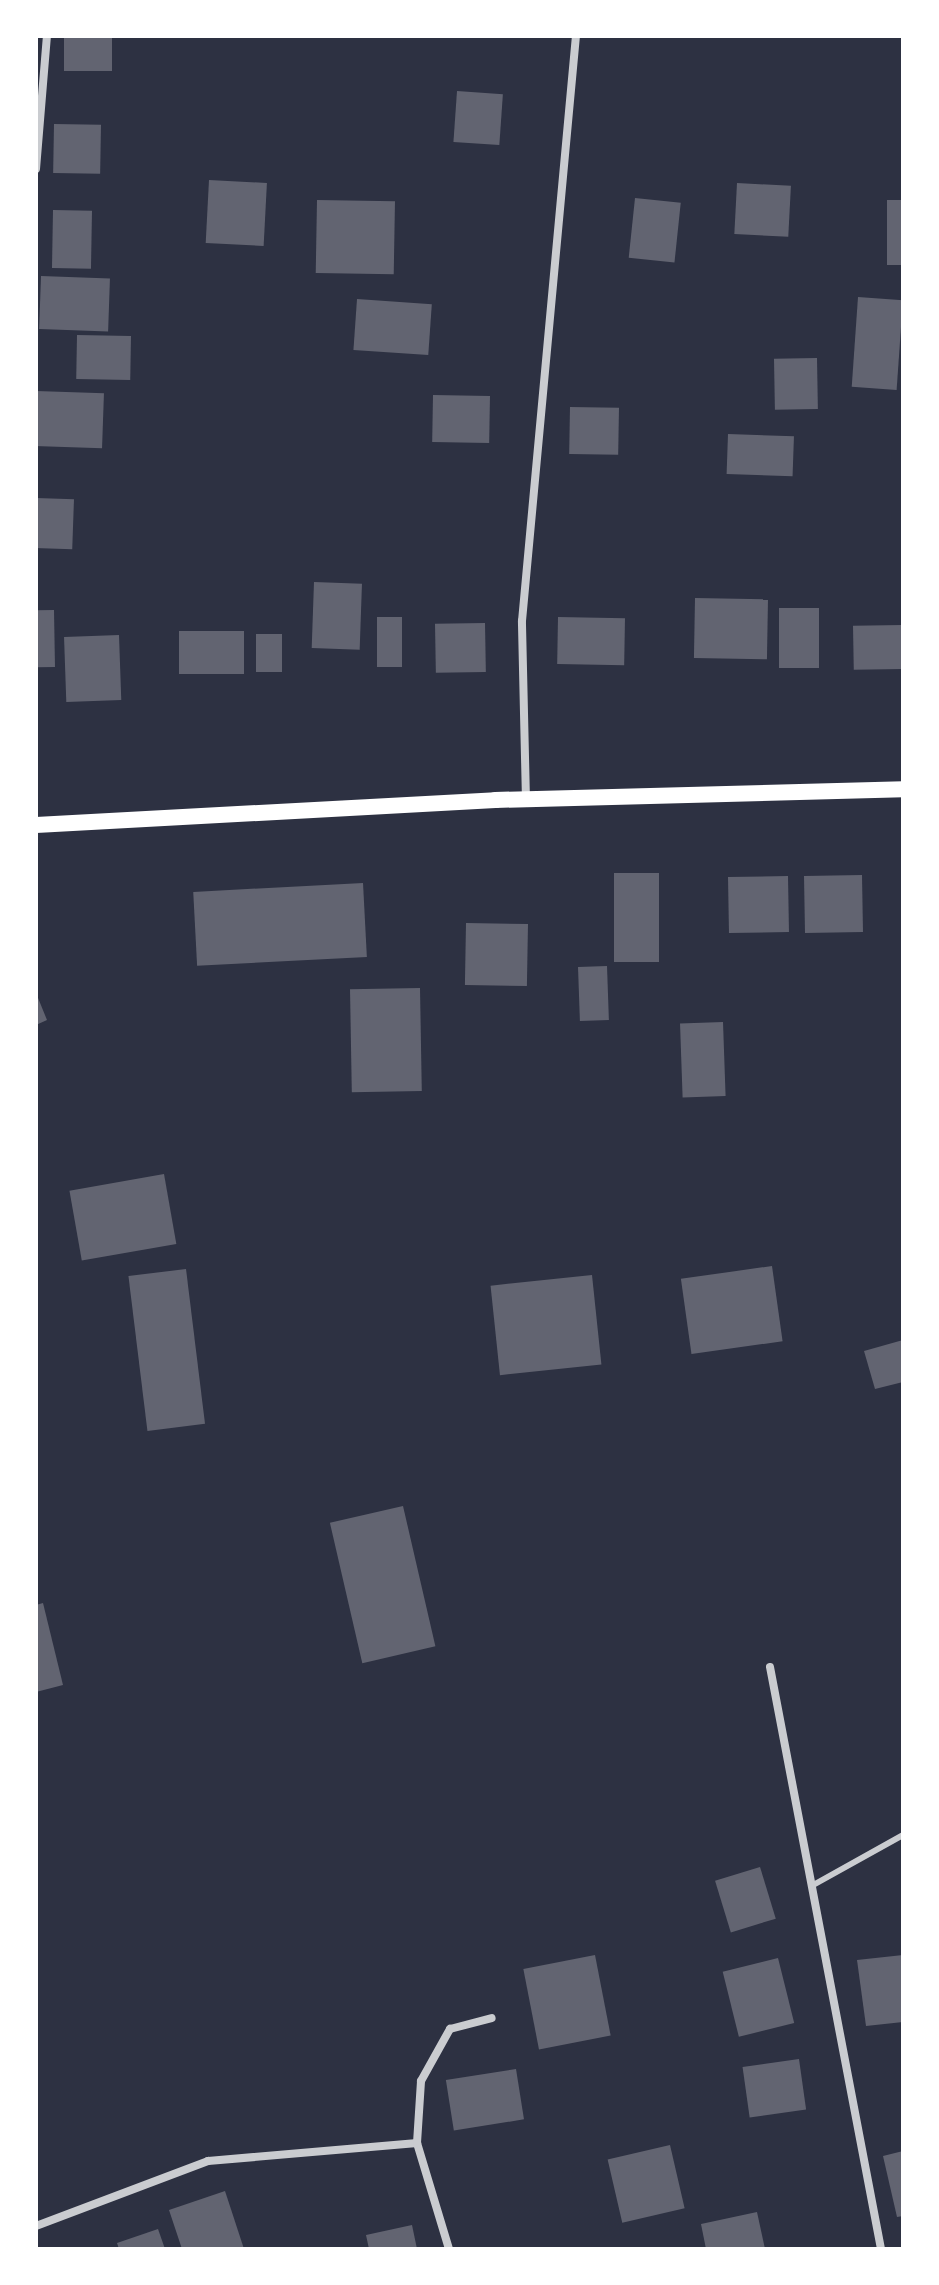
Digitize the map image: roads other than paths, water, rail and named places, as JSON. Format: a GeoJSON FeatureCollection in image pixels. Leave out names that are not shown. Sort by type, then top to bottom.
{"type":"FeatureCollection","features":[{"type":"Feature","properties":{"kind":"main road"},"geometry":{"type":"LineString","coordinates":[[36,825],[526,801],[903,789]]}},
{"type":"Feature","properties":{"kind":"street"},"geometry":{"type":"LineString","coordinates":[[36,169],[47,36]]}},
{"type":"Feature","properties":{"kind":"street"},"geometry":{"type":"LineString","coordinates":[[526,801],[522,621],[576,36]]}},
{"type":"Feature","properties":{"kind":"street"},"geometry":{"type":"LineString","coordinates":[[770,1667],[815,1884],[881,2249]]}},
{"type":"Feature","properties":{"kind":"street"},"geometry":{"type":"LineString","coordinates":[[449,2249],[417,2143],[421,2081],[450,2029],[492,2018]]}},
{"type":"Feature","properties":{"kind":"street"},"geometry":{"type":"LineString","coordinates":[[36,2226],[208,2161],[417,2143]]}},
{"type":"Feature","properties":{"kind":"lane"},"geometry":{"type":"LineString","coordinates":[[815,1884],[903,1835]]}}]}
